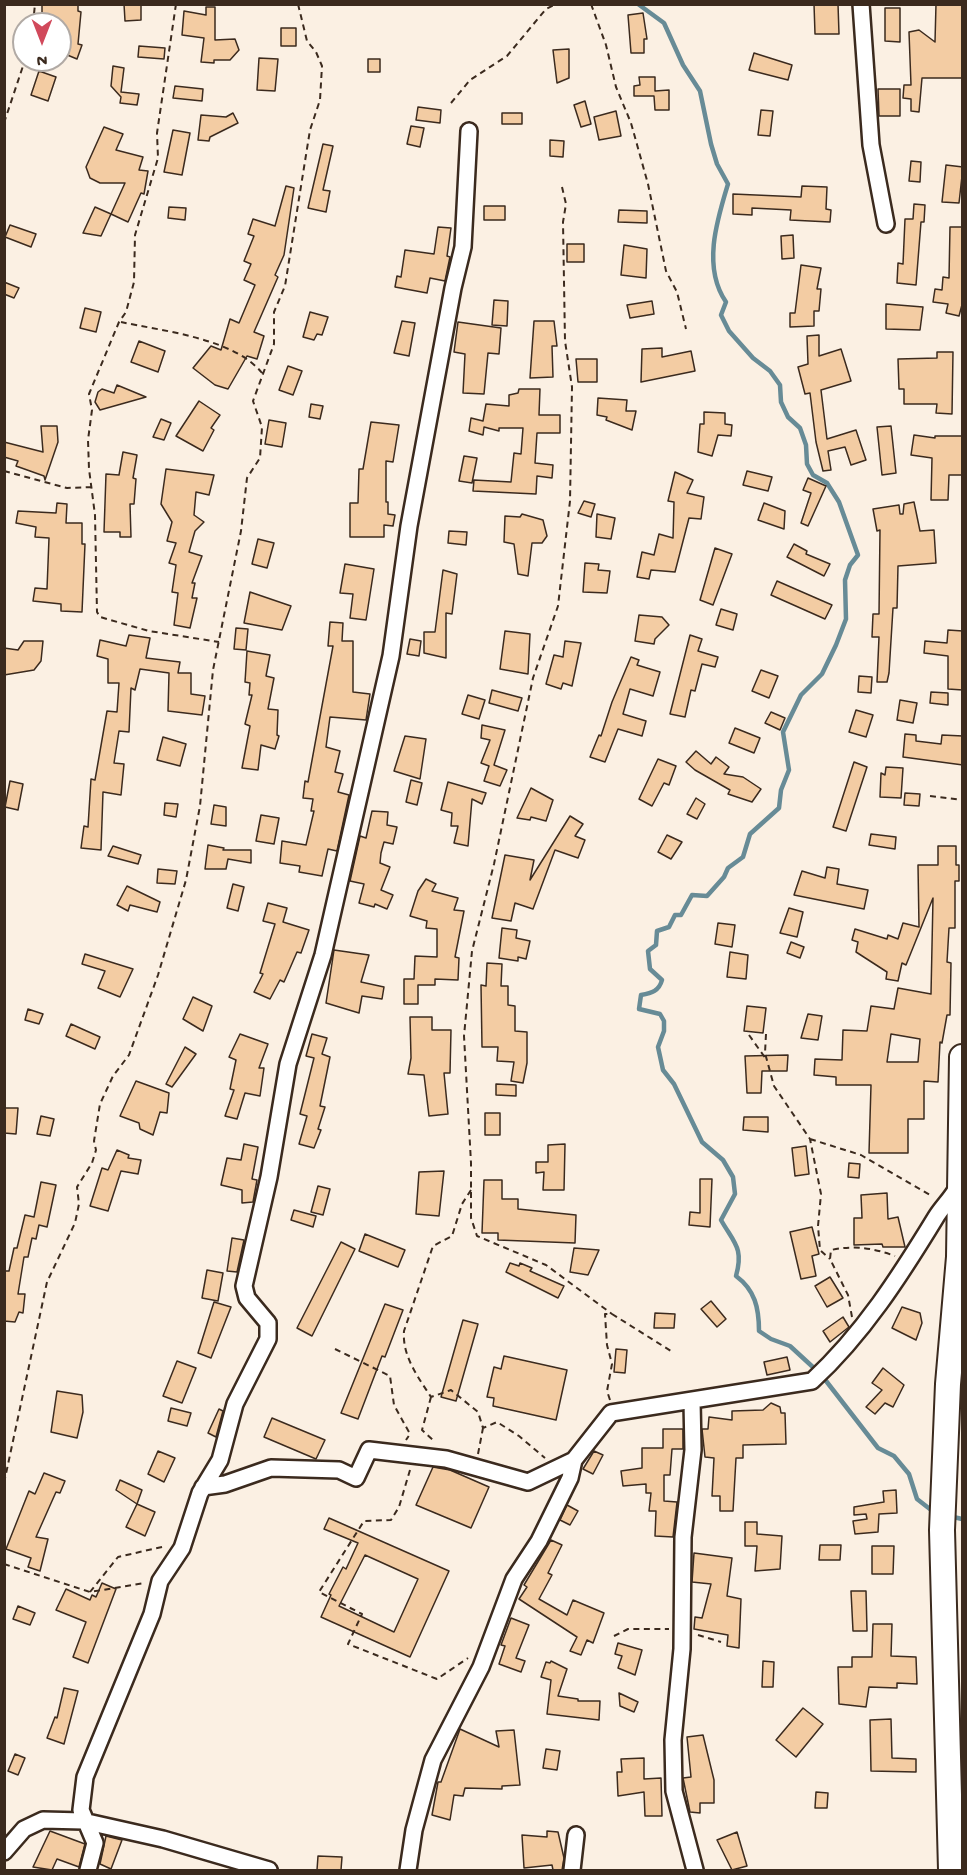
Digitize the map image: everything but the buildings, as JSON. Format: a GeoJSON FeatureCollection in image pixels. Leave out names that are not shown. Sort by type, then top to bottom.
{"type":"FeatureCollection","features":[{"type":"Feature","properties":{"kind":"main road"},"geometry":{"type":"LineString","coordinates":[[951,1870],[942,1518],[948,1384],[958,1257],[963,1057]]}},
{"type":"Feature","properties":{"kind":"street"},"geometry":{"type":"LineString","coordinates":[[861,4],[871,145],[886,224]]}},
{"type":"Feature","properties":{"kind":"street"},"geometry":{"type":"LineString","coordinates":[[88,1870],[95,1843],[88,1821],[81,1810],[86,1777],[153,1614],[160,1581],[185,1542],[203,1487],[220,1460],[235,1404],[268,1339],[268,1323],[247,1298],[244,1286],[269,1177],[288,1064],[323,955],[391,656],[409,526],[453,288],[463,247],[469,131]]}},
{"type":"Feature","properties":{"kind":"street"},"geometry":{"type":"LineString","coordinates":[[203,1487],[225,1484],[271,1468],[339,1470],[357,1478],[367,1450],[446,1459],[528,1482],[574,1460],[614,1411],[809,1383],[832,1363],[910,1263],[937,1215],[946,1207],[959,1185]]}},
{"type":"Feature","properties":{"kind":"street"},"geometry":{"type":"LineString","coordinates":[[692,1401],[692,1471],[683,1538],[682,1649],[673,1740],[674,1791],[695,1870]]}},
{"type":"Feature","properties":{"kind":"street"},"geometry":{"type":"LineString","coordinates":[[408,1870],[414,1830],[433,1761],[481,1667],[514,1579],[539,1542],[570,1478],[574,1460]]}},
{"type":"Feature","properties":{"kind":"street"},"geometry":{"type":"LineString","coordinates":[[4,1852],[27,1827],[43,1820],[88,1821],[163,1839],[269,1870]]}},
{"type":"Feature","properties":{"kind":"street"},"geometry":{"type":"LineString","coordinates":[[572,1870],[576,1835]]}},
{"type":"Feature","properties":{"kind":"path"},"geometry":{"type":"LineString","coordinates":[[177,4],[157,133],[158,158],[135,235],[134,282],[126,312],[119,321],[90,390],[92,410],[88,440],[95,515],[98,615],[149,631],[219,642]]}},
{"type":"Feature","properties":{"kind":"path"},"geometry":{"type":"LineString","coordinates":[[4,1483],[47,1282],[75,1222],[79,1204],[77,1187],[92,1163],[96,1150],[94,1141],[100,1104],[113,1076],[129,1055],[158,975],[186,880],[200,806],[213,670],[241,531],[247,478],[260,458],[262,428],[253,404],[274,344],[274,312],[285,286],[310,130],[320,100],[322,66],[316,52],[307,41],[297,4]]}},
{"type":"Feature","properties":{"kind":"path"},"geometry":{"type":"LineString","coordinates":[[451,104],[470,80],[507,56],[546,9],[556,4]]}},
{"type":"Feature","properties":{"kind":"path"},"geometry":{"type":"LineString","coordinates":[[591,4],[606,45],[616,87],[631,123],[648,184],[666,271],[677,292],[686,329]]}},
{"type":"Feature","properties":{"kind":"path"},"geometry":{"type":"LineString","coordinates":[[4,123],[21,72]]}},
{"type":"Feature","properties":{"kind":"path"},"geometry":{"type":"LineString","coordinates":[[562,187],[566,204],[563,222],[565,341],[572,387],[570,501],[558,606],[534,678],[494,864],[472,951],[464,1036],[471,1218],[477,1236],[546,1265],[612,1314],[671,1351]]}},
{"type":"Feature","properties":{"kind":"path"},"geometry":{"type":"LineString","coordinates":[[119,321],[205,340],[252,360],[262,373]]}},
{"type":"Feature","properties":{"kind":"path"},"geometry":{"type":"LineString","coordinates":[[4,471],[67,488],[91,487]]}},
{"type":"Feature","properties":{"kind":"path"},"geometry":{"type":"LineString","coordinates":[[930,796],[963,800]]}},
{"type":"Feature","properties":{"kind":"path"},"geometry":{"type":"LineString","coordinates":[[766,1034],[767,1062],[774,1086],[810,1139],[821,1194],[818,1226],[820,1250],[830,1259],[848,1295],[856,1334]]}},
{"type":"Feature","properties":{"kind":"path"},"geometry":{"type":"LineString","coordinates":[[749,1035],[767,1062]]}},
{"type":"Feature","properties":{"kind":"path"},"geometry":{"type":"LineString","coordinates":[[810,1139],[861,1155],[907,1180],[946,1207]]}},
{"type":"Feature","properties":{"kind":"path"},"geometry":{"type":"LineString","coordinates":[[446,1459],[442,1449],[422,1430],[431,1397],[411,1365],[403,1342],[433,1246],[452,1236],[462,1204],[471,1190]]}},
{"type":"Feature","properties":{"kind":"path"},"geometry":{"type":"LineString","coordinates":[[830,1259],[831,1250],[874,1248],[910,1263]]}},
{"type":"Feature","properties":{"kind":"path"},"geometry":{"type":"LineString","coordinates":[[612,1314],[604,1314],[612,1364],[607,1391],[614,1411]]}},
{"type":"Feature","properties":{"kind":"path"},"geometry":{"type":"LineString","coordinates":[[335,1349],[390,1376],[394,1405],[410,1434],[399,1454],[410,1471],[399,1507],[391,1520],[364,1521],[319,1592],[362,1614],[348,1644],[437,1679],[489,1646]]}},
{"type":"Feature","properties":{"kind":"path"},"geometry":{"type":"LineString","coordinates":[[431,1397],[451,1390],[478,1412],[483,1428],[475,1468]]}},
{"type":"Feature","properties":{"kind":"path"},"geometry":{"type":"LineString","coordinates":[[483,1428],[497,1422],[519,1436],[559,1469]]}},
{"type":"Feature","properties":{"kind":"path"},"geometry":{"type":"LineString","coordinates":[[90,1592],[118,1557],[185,1542]]}},
{"type":"Feature","properties":{"kind":"path"},"geometry":{"type":"LineString","coordinates":[[4,1564],[90,1592],[160,1581]]}},
{"type":"Feature","properties":{"kind":"waterway"},"geometry":{"type":"LineString","coordinates":[[638,4],[664,23],[683,65],[700,91],[717,164],[728,184],[716,228],[713,259],[719,288],[726,302],[721,315],[729,331],[753,358],[770,371],[780,385],[781,402],[788,417],[800,428],[806,445],[807,464],[813,475],[827,483],[839,502],[858,555],[850,565],[845,580],[846,619],[836,645],[822,674],[801,695],[783,732],[789,770],[781,790],[779,808],[750,834],[743,857],[728,868],[724,877],[707,896],[692,895],[681,915],[675,915],[669,927],[657,931],[656,945],[648,951],[650,969],[662,980],[654,991],[641,995],[639,1009],[660,1014],[664,1021],[664,1031],[658,1047],[663,1070],[674,1084],[702,1142],[723,1160],[733,1177],[735,1194],[721,1220],[734,1240],[738,1252],[736,1276],[748,1287],[755,1300],[759,1331],[771,1339],[790,1346],[815,1369]]}},
{"type":"Feature","properties":{"kind":"waterway"},"geometry":{"type":"LineString","coordinates":[[823,1377],[878,1448],[894,1456],[909,1474],[917,1499],[935,1513]]}},
{"type":"Feature","properties":{"kind":"waterway"},"geometry":{"type":"LineString","coordinates":[[949,1516],[962,1519]]}}]}
